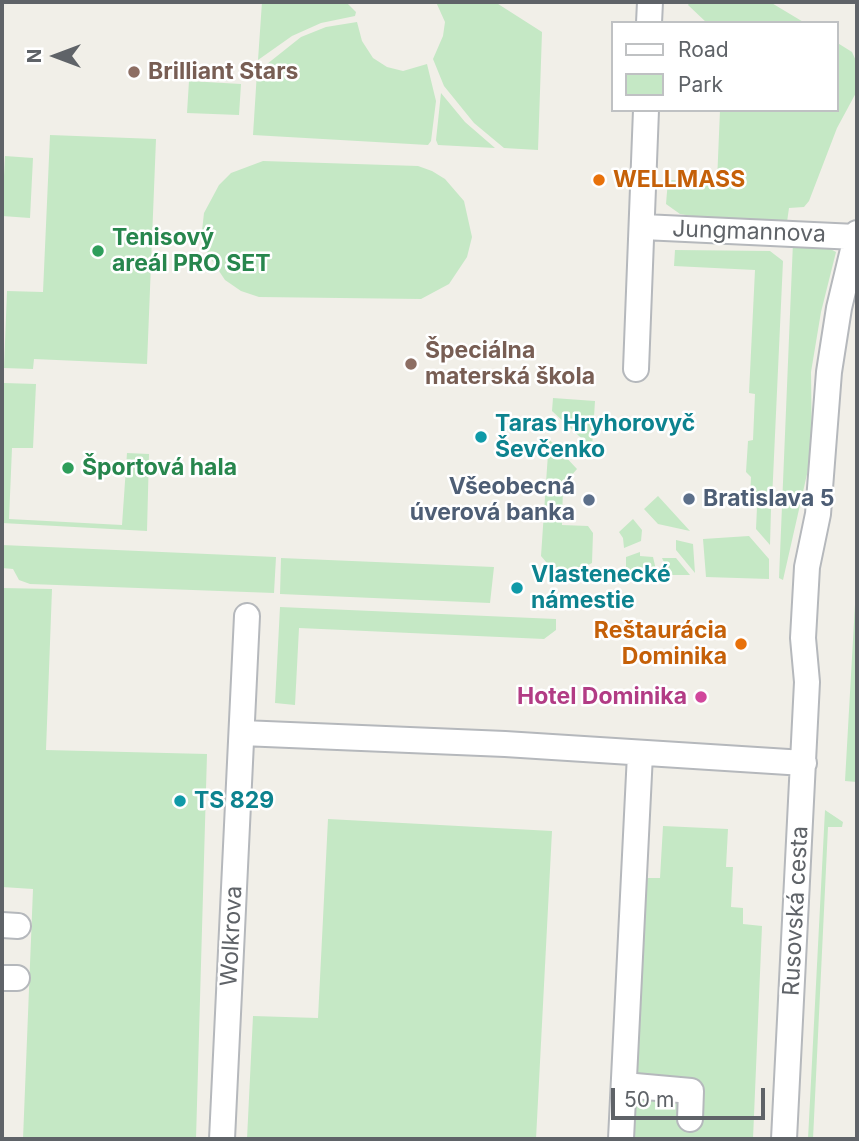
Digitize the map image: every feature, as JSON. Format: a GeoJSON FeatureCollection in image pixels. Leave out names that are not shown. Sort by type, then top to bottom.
{"type":"FeatureCollection","features":[{"type":"Feature","properties":{"kind":"street"},"geometry":{"type":"LineString","coordinates":[[649,21],[650,2]]}},
{"type":"Feature","properties":{"kind":"street"},"geometry":{"type":"LineString","coordinates":[[636,369],[646,112]]}},
{"type":"Feature","properties":{"kind":"street","name":"Jungmannova"},"geometry":{"type":"LineString","coordinates":[[643,227],[857,235]]}},
{"type":"Feature","properties":{"kind":"street","name":"Rusovská cesta"},"geometry":{"type":"LineString","coordinates":[[784,1139],[807,682],[818,639],[823,548],[818,514],[829,372],[839,308],[857,235]]}},
{"type":"Feature","properties":{"kind":"street","name":"Wolkrova"},"geometry":{"type":"LineString","coordinates":[[222,1139],[247,616]]}},
{"type":"Feature","properties":{"kind":"street"},"geometry":{"type":"LineString","coordinates":[[242,733],[415,740],[804,763]]}},
{"type":"Feature","properties":{"kind":"street"},"geometry":{"type":"LineString","coordinates":[[621,1139],[640,754]]}},
{"type":"Feature","properties":{"kind":"street"},"geometry":{"type":"LineString","coordinates":[[624,1085],[691,1091],[690,1119]]}},
{"type":"Feature","properties":{"kind":"green space"},"geometry":{"type":"Polygon","coordinates":[[[262,2],[346,2],[356,12],[355,16],[321,23],[292,36],[258,60],[262,2]]]}},
{"type":"Feature","properties":{"kind":"green space"},"geometry":{"type":"Polygon","coordinates":[[[436,2],[495,2],[542,32],[538,150],[504,148],[474,123],[444,86],[433,59],[443,36],[445,22],[436,2]]]}},
{"type":"Feature","properties":{"kind":"green space"},"geometry":{"type":"Polygon","coordinates":[[[690,2],[770,2],[802,21],[705,21],[688,5],[690,2]]]}},
{"type":"Feature","properties":{"kind":"green space"},"geometry":{"type":"Polygon","coordinates":[[[357,22],[362,41],[373,58],[387,67],[403,71],[427,64],[436,101],[431,141],[428,145],[253,135],[257,72],[301,37],[326,27],[357,22]]]}},
{"type":"Feature","properties":{"kind":"green space"},"geometry":{"type":"Polygon","coordinates":[[[838,43],[852,52],[857,63],[857,91],[837,128],[809,201],[804,207],[789,208],[787,222],[692,216],[680,214],[666,204],[668,180],[717,182],[720,112],[838,112],[838,43]]]}},
{"type":"Feature","properties":{"kind":"green space"},"geometry":{"type":"Polygon","coordinates":[[[189,81],[241,84],[239,115],[187,113],[189,81]]]}},
{"type":"Feature","properties":{"kind":"green space"},"geometry":{"type":"Polygon","coordinates":[[[441,93],[465,122],[495,148],[438,145],[436,140],[441,93]]]}},
{"type":"Feature","properties":{"kind":"green space","name":"Tenisový areál PRO SET"},"geometry":{"type":"Polygon","coordinates":[[[50,135],[156,139],[147,364],[34,359],[33,369],[4,368],[7,291],[43,292],[50,135]]]}},
{"type":"Feature","properties":{"kind":"green space"},"geometry":{"type":"Polygon","coordinates":[[[5,156],[33,158],[30,218],[2,216],[5,156]]]}},
{"type":"Feature","properties":{"kind":"green space"},"geometry":{"type":"Polygon","coordinates":[[[263,161],[418,166],[432,171],[445,179],[464,201],[472,237],[467,257],[449,284],[421,299],[259,297],[241,291],[225,280],[207,253],[202,231],[204,213],[219,185],[231,173],[263,161]]]}},
{"type":"Feature","properties":{"kind":"green space"},"geometry":{"type":"Polygon","coordinates":[[[793,242],[821,244],[836,252],[821,312],[811,372],[812,452],[783,580],[779,578],[793,242]]]}},
{"type":"Feature","properties":{"kind":"green space"},"geometry":{"type":"Polygon","coordinates":[[[675,250],[770,251],[783,261],[772,500],[750,499],[751,477],[746,472],[748,441],[753,440],[755,394],[749,393],[755,270],[674,266],[675,250]]]}},
{"type":"Feature","properties":{"kind":"green space"},"geometry":{"type":"Polygon","coordinates":[[[4,383],[36,384],[33,448],[12,448],[9,519],[122,525],[127,453],[149,454],[147,531],[2,523],[4,383]]]}},
{"type":"Feature","properties":{"kind":"green space"},"geometry":{"type":"Polygon","coordinates":[[[553,398],[595,401],[592,448],[552,411],[553,398]]]}},
{"type":"Feature","properties":{"kind":"green space"},"geometry":{"type":"Polygon","coordinates":[[[549,439],[577,469],[563,485],[562,525],[588,526],[593,533],[592,563],[578,570],[552,569],[541,556],[549,439]]]}},
{"type":"Feature","properties":{"kind":"green space"},"geometry":{"type":"Polygon","coordinates":[[[658,496],[690,531],[658,524],[644,509],[658,496]]]}},
{"type":"Feature","properties":{"kind":"green space"},"geometry":{"type":"Polygon","coordinates":[[[757,507],[771,509],[770,545],[756,529],[757,507]]]}},
{"type":"Feature","properties":{"kind":"green space"},"geometry":{"type":"Polygon","coordinates":[[[633,519],[642,530],[641,541],[624,548],[619,532],[633,519]]]}},
{"type":"Feature","properties":{"kind":"green space"},"geometry":{"type":"Polygon","coordinates":[[[749,536],[769,559],[769,579],[706,577],[703,539],[749,536]]]}},
{"type":"Feature","properties":{"kind":"green space"},"geometry":{"type":"Polygon","coordinates":[[[676,540],[693,544],[695,573],[676,550],[676,540]]]}},
{"type":"Feature","properties":{"kind":"green space"},"geometry":{"type":"Polygon","coordinates":[[[2,545],[276,557],[274,593],[30,584],[19,580],[13,569],[2,568],[2,545]]]}},
{"type":"Feature","properties":{"kind":"green space"},"geometry":{"type":"Polygon","coordinates":[[[640,552],[640,556],[653,557],[657,574],[626,573],[626,557],[640,552]]]}},
{"type":"Feature","properties":{"kind":"green space"},"geometry":{"type":"Polygon","coordinates":[[[281,558],[494,567],[490,603],[280,594],[281,558]]]}},
{"type":"Feature","properties":{"kind":"green space"},"geometry":{"type":"Polygon","coordinates":[[[662,558],[676,558],[690,575],[670,575],[662,558]]]}},
{"type":"Feature","properties":{"kind":"green space"},"geometry":{"type":"Polygon","coordinates":[[[857,569],[857,782],[845,781],[857,569]]]}},
{"type":"Feature","properties":{"kind":"green space"},"geometry":{"type":"Polygon","coordinates":[[[2,588],[52,589],[46,750],[207,754],[196,1139],[23,1139],[33,889],[2,887],[2,588]]]}},
{"type":"Feature","properties":{"kind":"green space"},"geometry":{"type":"Polygon","coordinates":[[[280,607],[556,619],[556,630],[544,639],[299,628],[295,705],[275,703],[280,607]]]}},
{"type":"Feature","properties":{"kind":"green space"},"geometry":{"type":"Polygon","coordinates":[[[825,810],[843,822],[842,827],[828,827],[813,1139],[808,1139],[825,810]]]}},
{"type":"Feature","properties":{"kind":"green space"},"geometry":{"type":"Polygon","coordinates":[[[328,819],[552,831],[536,1139],[247,1139],[253,1016],[318,1018],[328,819]]]}},
{"type":"Feature","properties":{"kind":"green space"},"geometry":{"type":"Polygon","coordinates":[[[663,826],[728,829],[726,867],[733,867],[731,907],[743,908],[743,924],[762,926],[753,1139],[631,1139],[644,878],[660,878],[663,826]]]}},
{"type":"Feature","properties":{"kind":"place","name":"Brilliant Stars"},"geometry":{"type":"Point","coordinates":[134,72]}},
{"type":"Feature","properties":{"kind":"place","name":"WELLMASS"},"geometry":{"type":"Point","coordinates":[599,180]}},
{"type":"Feature","properties":{"kind":"place","name":"Tenisový areál PRO SET"},"geometry":{"type":"Point","coordinates":[98,251]}},
{"type":"Feature","properties":{"kind":"place","name":"Špeciálna materská škola"},"geometry":{"type":"Point","coordinates":[411,364]}},
{"type":"Feature","properties":{"kind":"place","name":"Taras Hryhorovyč Ševčenko"},"geometry":{"type":"Point","coordinates":[481,437]}},
{"type":"Feature","properties":{"kind":"place","name":"Športová hala"},"geometry":{"type":"Point","coordinates":[68,468]}},
{"type":"Feature","properties":{"kind":"place","name":"Bratislava 5"},"geometry":{"type":"Point","coordinates":[689,499]}},
{"type":"Feature","properties":{"kind":"place","name":"Všeobecná úverová banka"},"geometry":{"type":"Point","coordinates":[589,500]}},
{"type":"Feature","properties":{"kind":"place","name":"Vlastenecké námestie"},"geometry":{"type":"Point","coordinates":[517,588]}},
{"type":"Feature","properties":{"kind":"place","name":"Reštaurácia Dominika"},"geometry":{"type":"Point","coordinates":[741,644]}},
{"type":"Feature","properties":{"kind":"place","name":"Hotel Dominika"},"geometry":{"type":"Point","coordinates":[701,697]}},
{"type":"Feature","properties":{"kind":"place","name":"TS 829"},"geometry":{"type":"Point","coordinates":[180,801]}}]}
